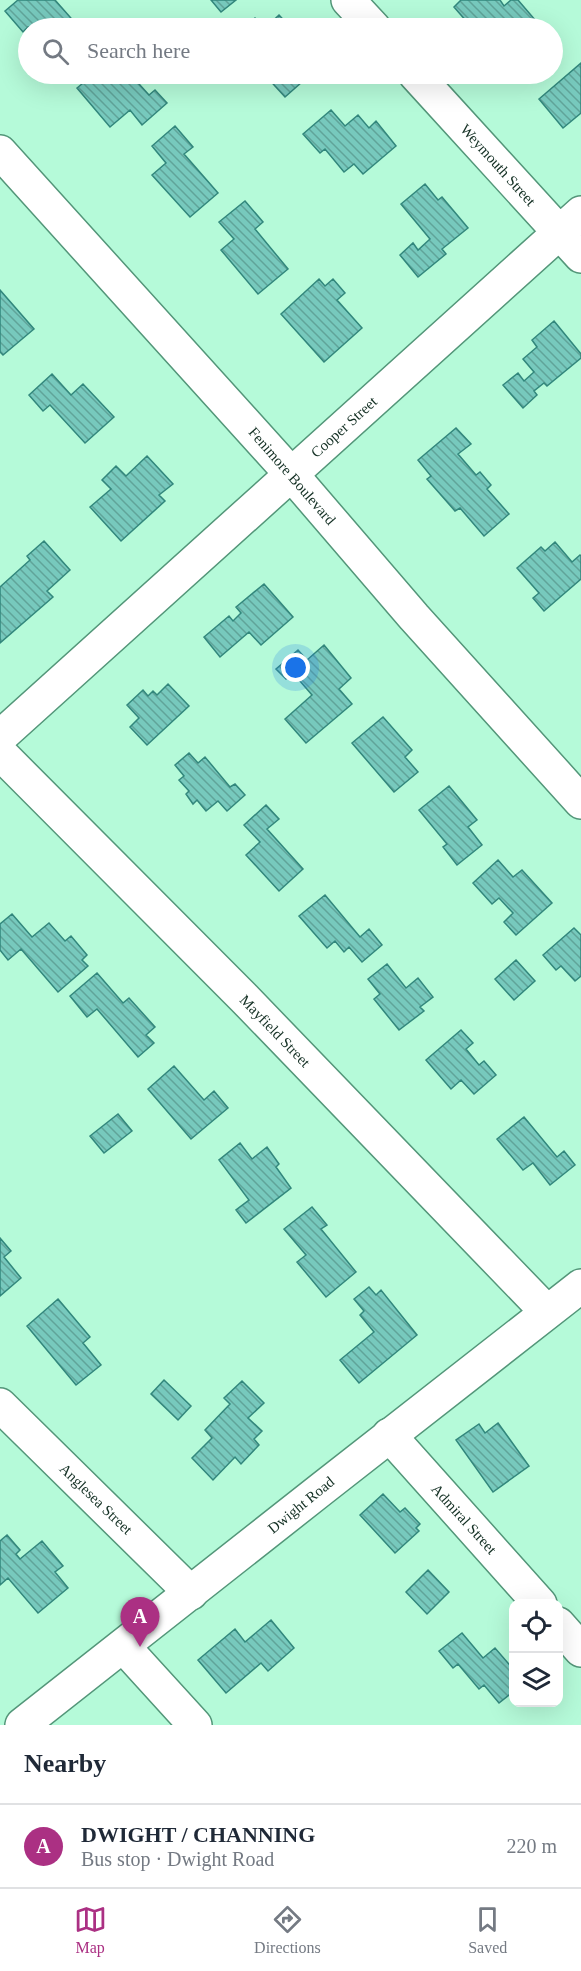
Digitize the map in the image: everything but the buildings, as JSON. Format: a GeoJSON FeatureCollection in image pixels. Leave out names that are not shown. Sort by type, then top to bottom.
{"type":"FeatureCollection","features":[{"type":"Feature","properties":{"kind":"street"},"geometry":{"type":"LineString","coordinates":[[348,0],[365,18]]}},
{"type":"Feature","properties":{"kind":"street","name":"Weymouth Street"},"geometry":{"type":"LineString","coordinates":[[425,84],[570,223],[581,256]]}},
{"type":"Feature","properties":{"kind":"street","name":"Fenimore Boulevard"},"geometry":{"type":"LineString","coordinates":[[0,152],[292,475],[414,616],[581,802]]}},
{"type":"Feature","properties":{"kind":"street","name":"Cooper Street"},"geometry":{"type":"LineString","coordinates":[[0,737],[570,223]]}},
{"type":"Feature","properties":{"kind":"street","name":"Mayfield Street"},"geometry":{"type":"LineString","coordinates":[[0,753],[244,998],[547,1312]]}},
{"type":"Feature","properties":{"kind":"street","name":"Dwight Road"},"geometry":{"type":"LineString","coordinates":[[22,1725],[581,1286]]}},
{"type":"Feature","properties":{"kind":"street","name":"Anglesea Street"},"geometry":{"type":"LineString","coordinates":[[0,1406],[191,1593]]}},
{"type":"Feature","properties":{"kind":"street","name":"Admiral Street"},"geometry":{"type":"LineString","coordinates":[[389,1435],[536,1599]]}},
{"type":"Feature","properties":{"kind":"street"},"geometry":{"type":"LineString","coordinates":[[563,1630],[581,1650]]}},
{"type":"Feature","properties":{"kind":"street"},"geometry":{"type":"LineString","coordinates":[[123,1646],[195,1725]]}},
{"type":"Feature","properties":{"kind":"place","name":"DWIGHT / CHANNING"},"geometry":{"type":"Point","coordinates":[140,1647]}}]}
